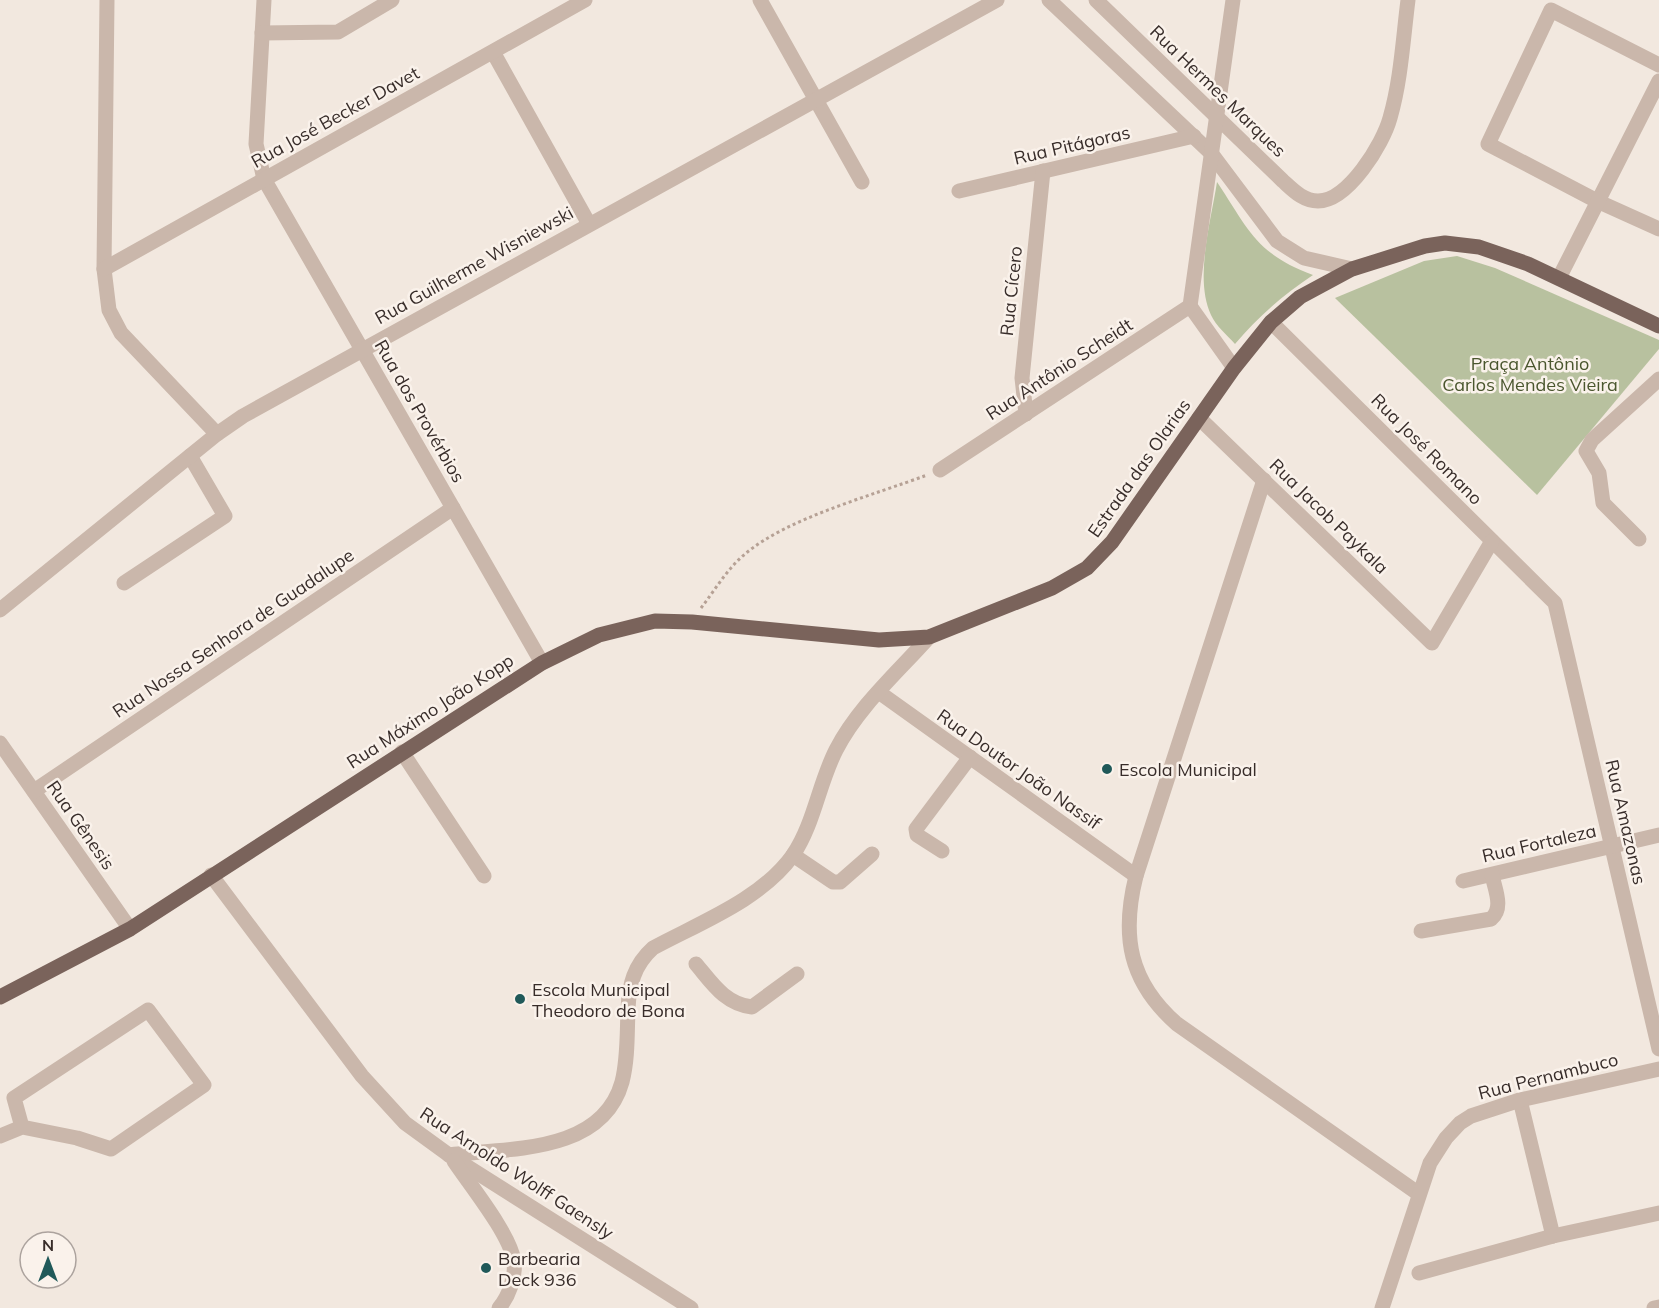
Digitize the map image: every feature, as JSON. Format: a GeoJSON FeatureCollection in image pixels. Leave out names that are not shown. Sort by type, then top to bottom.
{"type":"FeatureCollection","features":[{"type":"Feature","properties":{"kind":"main road","name":"Estrada das Olarias"},"geometry":{"type":"LineString","coordinates":[[929,637],[1052,588],[1087,567],[1112,542],[1198,418],[1271,321],[1300,297],[1352,269],[1416,249],[1454,244],[1495,251],[1559,278],[1659,326]]}},
{"type":"Feature","properties":{"kind":"main road","name":"Rua Máximo João Kopp"},"geometry":{"type":"LineString","coordinates":[[0,997],[130,929],[542,663],[599,635],[655,621],[692,622],[879,640],[929,637]]}},
{"type":"Feature","properties":{"kind":"street"},"geometry":{"type":"LineString","coordinates":[[106,0],[104,269],[109,310],[121,333],[217,434]]}},
{"type":"Feature","properties":{"kind":"street","name":"Rua dos Provérbios"},"geometry":{"type":"LineString","coordinates":[[264,0],[256,144],[259,166],[264,179],[542,663]]}},
{"type":"Feature","properties":{"kind":"street"},"geometry":{"type":"LineString","coordinates":[[262,33],[338,32],[392,0]]}},
{"type":"Feature","properties":{"kind":"street","name":"Rua José Becker Davet"},"geometry":{"type":"LineString","coordinates":[[104,269],[585,0]]}},
{"type":"Feature","properties":{"kind":"street"},"geometry":{"type":"LineString","coordinates":[[760,0],[862,182]]}},
{"type":"Feature","properties":{"kind":"street","name":"Rua Guilherme Wisniewski"},"geometry":{"type":"LineString","coordinates":[[0,610],[217,434],[275,397],[997,0]]}},
{"type":"Feature","properties":{"kind":"street"},"geometry":{"type":"LineString","coordinates":[[1049,0],[1211,153],[1277,241],[1304,258],[1352,269]]}},
{"type":"Feature","properties":{"kind":"street","name":"Rua Hermes Marques"},"geometry":{"type":"LineString","coordinates":[[1096,0],[1296,193],[1308,200],[1318,201],[1329,199],[1350,184],[1383,137],[1395,101],[1408,0]]}},
{"type":"Feature","properties":{"kind":"street"},"geometry":{"type":"LineString","coordinates":[[1233,0],[1190,306],[1234,368]]}},
{"type":"Feature","properties":{"kind":"street"},"geometry":{"type":"LineString","coordinates":[[1659,65],[1551,10],[1488,144],[1598,201],[1659,229]]}},
{"type":"Feature","properties":{"kind":"street"},"geometry":{"type":"LineString","coordinates":[[493,52],[589,224]]}},
{"type":"Feature","properties":{"kind":"street"},"geometry":{"type":"LineString","coordinates":[[1559,278],[1659,81]]}},
{"type":"Feature","properties":{"kind":"street","name":"Rua Pitágoras"},"geometry":{"type":"LineString","coordinates":[[959,191],[1194,136]]}},
{"type":"Feature","properties":{"kind":"street","name":"Rua Cícero"},"geometry":{"type":"LineString","coordinates":[[1026,414],[1022,378],[1043,171]]}},
{"type":"Feature","properties":{"kind":"street","name":"Rua Antônio Scheidt"},"geometry":{"type":"LineString","coordinates":[[940,470],[1190,306]]}},
{"type":"Feature","properties":{"kind":"street","name":"Rua José Romano"},"geometry":{"type":"LineString","coordinates":[[1271,321],[1555,603]]}},
{"type":"Feature","properties":{"kind":"street"},"geometry":{"type":"LineString","coordinates":[[1639,539],[1603,503],[1599,473],[1586,450],[1592,440],[1659,379]]}},
{"type":"Feature","properties":{"kind":"street","name":"Rua Jacob Paykala"},"geometry":{"type":"LineString","coordinates":[[1198,418],[1432,643],[1492,541]]}},
{"type":"Feature","properties":{"kind":"street"},"geometry":{"type":"LineString","coordinates":[[124,583],[225,516],[190,456]]}},
{"type":"Feature","properties":{"kind":"street"},"geometry":{"type":"LineString","coordinates":[[1264,480],[1136,876],[1129,904],[1128,927],[1132,952],[1140,976],[1163,1011],[1419,1194]]}},
{"type":"Feature","properties":{"kind":"street","name":"Rua Nossa Senhora de Guadalupe"},"geometry":{"type":"LineString","coordinates":[[33,791],[453,508]]}},
{"type":"Feature","properties":{"kind":"street","name":"Rua Amazonas"},"geometry":{"type":"LineString","coordinates":[[1555,603],[1659,1049]]}},
{"type":"Feature","properties":{"kind":"street","name":"Estrada das Olarias"},"geometry":{"type":"LineString","coordinates":[[449,1155],[560,1140],[580,1133],[594,1124],[616,1098],[622,1080],[628,999],[631,983],[643,957],[653,948],[754,891],[793,855],[804,833],[837,748],[850,728],[929,637]]}},
{"type":"Feature","properties":{"kind":"street","name":"Rua Doutor João Nassif"},"geometry":{"type":"LineString","coordinates":[[880,693],[1136,876]]}},
{"type":"Feature","properties":{"kind":"street","name":"Rua Gênesis"},"geometry":{"type":"LineString","coordinates":[[0,743],[130,929]]}},
{"type":"Feature","properties":{"kind":"street"},"geometry":{"type":"LineString","coordinates":[[402,752],[484,876]]}},
{"type":"Feature","properties":{"kind":"street"},"geometry":{"type":"LineString","coordinates":[[942,851],[918,836],[916,829],[970,757]]}},
{"type":"Feature","properties":{"kind":"street","name":"Rua Fortaleza"},"geometry":{"type":"LineString","coordinates":[[1463,881],[1659,835]]}},
{"type":"Feature","properties":{"kind":"street"},"geometry":{"type":"LineString","coordinates":[[793,855],[833,882],[840,882],[872,854]]}},
{"type":"Feature","properties":{"kind":"street","name":"Rua Arnoldo Wolff Gaensly"},"geometry":{"type":"LineString","coordinates":[[211,875],[384,1102],[405,1123],[449,1155],[691,1308]]}},
{"type":"Feature","properties":{"kind":"street"},"geometry":{"type":"LineString","coordinates":[[1421,931],[1491,919],[1497,914],[1499,907],[1492,875]]}},
{"type":"Feature","properties":{"kind":"street"},"geometry":{"type":"LineString","coordinates":[[696,964],[727,1000],[741,1006],[752,1007],[797,974]]}},
{"type":"Feature","properties":{"kind":"street"},"geometry":{"type":"LineString","coordinates":[[0,1136],[22,1127],[78,1138],[111,1149],[204,1085],[148,1010],[15,1098],[22,1127]]}},
{"type":"Feature","properties":{"kind":"street","name":"Rua Pernambuco"},"geometry":{"type":"LineString","coordinates":[[1382,1308],[1419,1194],[1435,1154],[1460,1123],[1471,1116],[1520,1100],[1659,1069]]}},
{"type":"Feature","properties":{"kind":"street"},"geometry":{"type":"LineString","coordinates":[[1520,1100],[1553,1236]]}},
{"type":"Feature","properties":{"kind":"street"},"geometry":{"type":"LineString","coordinates":[[449,1155],[497,1226],[512,1253],[514,1262],[512,1282],[506,1300],[499,1308]]}},
{"type":"Feature","properties":{"kind":"street"},"geometry":{"type":"LineString","coordinates":[[1419,1273],[1553,1236],[1659,1213]]}},
{"type":"Feature","properties":{"kind":"street"},"geometry":{"type":"LineString","coordinates":[[1654,1308],[1659,1307]]}},
{"type":"Feature","properties":{"kind":"path"},"geometry":{"type":"LineString","coordinates":[[692,622],[732,566],[745,554],[777,533],[940,470]]}},
{"type":"Feature","properties":{"kind":"green space"},"geometry":{"type":"Polygon","coordinates":[[[1217,182],[1246,227],[1266,249],[1294,267],[1313,275],[1272,306],[1235,344],[1211,315],[1204,285],[1205,250],[1217,182]]]}},
{"type":"Feature","properties":{"kind":"green space","name":"Praça Antônio Carlos Mendes Vieira"},"geometry":{"type":"Polygon","coordinates":[[[1457,256],[1495,268],[1659,340],[1659,349],[1537,495],[1335,298],[1424,261],[1457,256]]]}},
{"type":"Feature","properties":{"kind":"place","name":"Escola Municipal"},"geometry":{"type":"Point","coordinates":[1107,769]}},
{"type":"Feature","properties":{"kind":"place","name":"Escola Municipal Theodoro de Bona"},"geometry":{"type":"Point","coordinates":[520,999]}},
{"type":"Feature","properties":{"kind":"place","name":"Barbearia Deck 936"},"geometry":{"type":"Point","coordinates":[486,1268]}}]}
